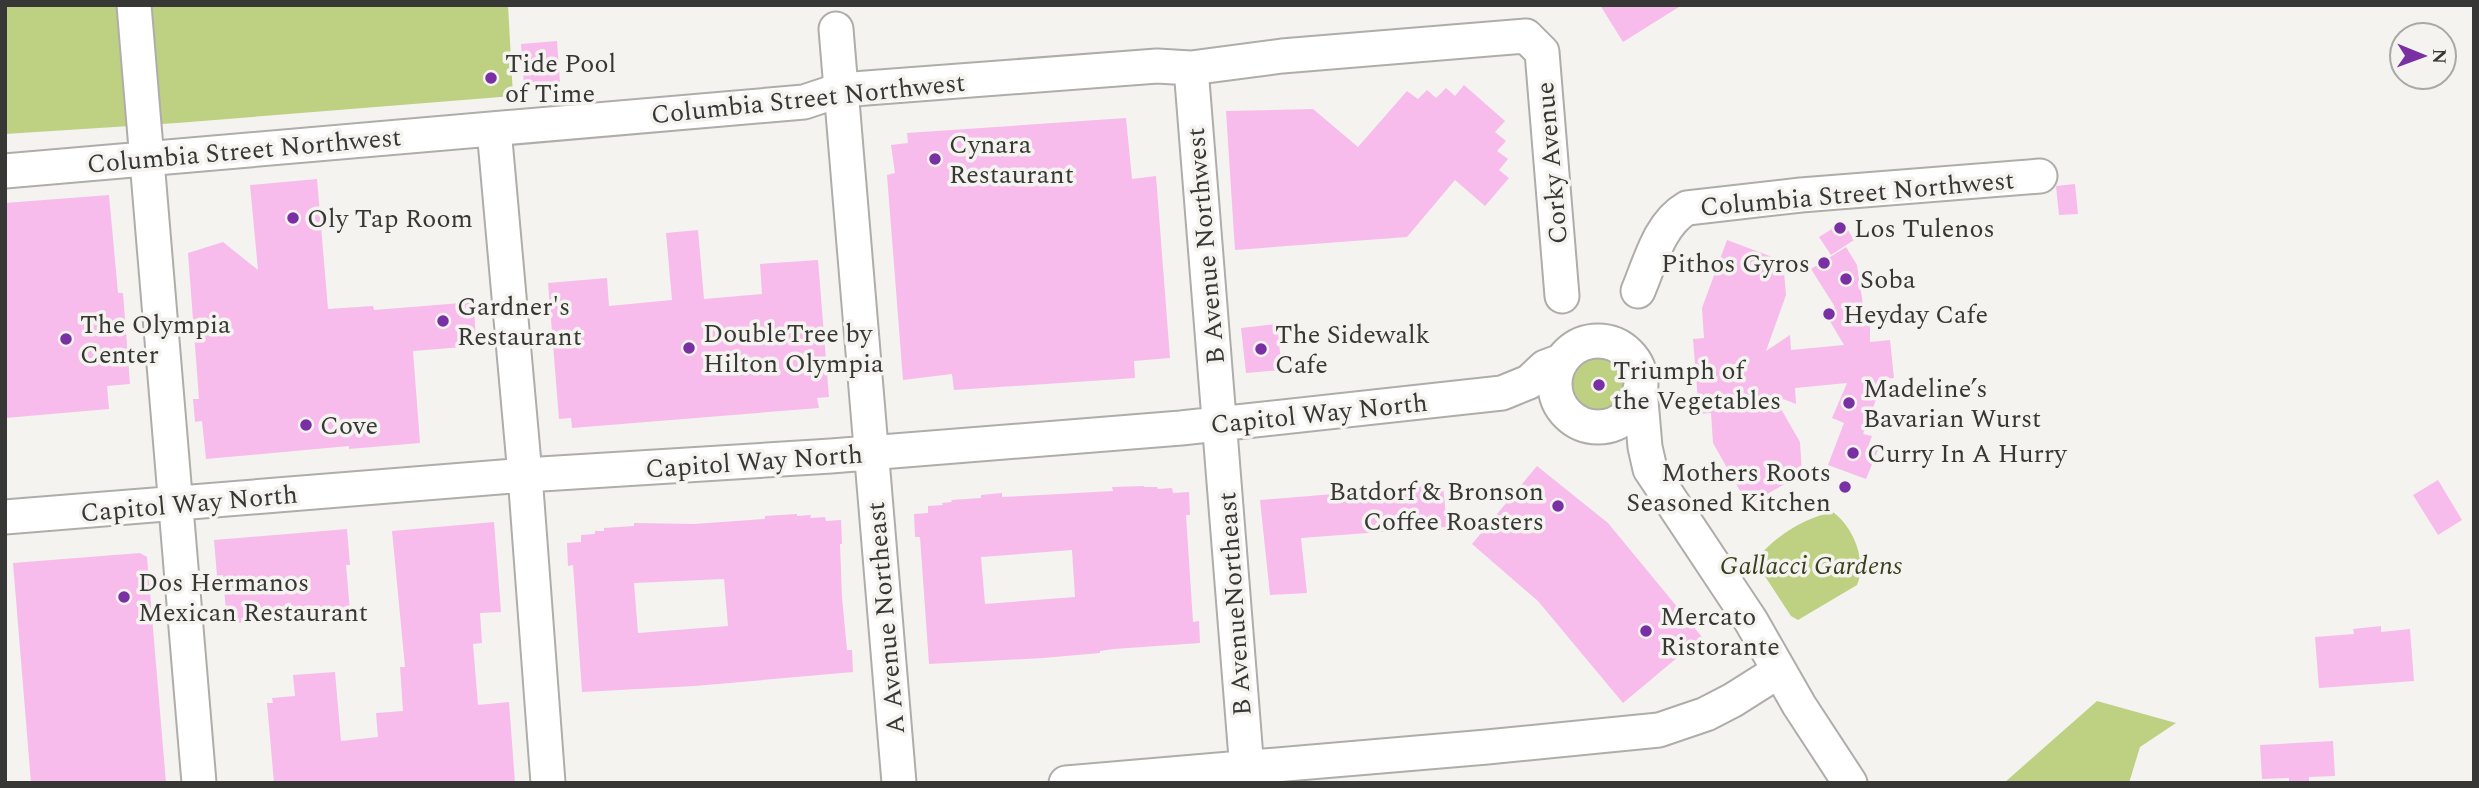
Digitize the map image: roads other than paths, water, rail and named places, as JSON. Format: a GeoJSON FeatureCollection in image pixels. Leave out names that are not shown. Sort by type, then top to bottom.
{"type":"FeatureCollection","features":[{"type":"Feature","properties":{"kind":"street"},"geometry":{"type":"LineString","coordinates":[[134,5],[199,783]]}},
{"type":"Feature","properties":{"kind":"street","name":"A Avenue Northeast"},"geometry":{"type":"LineString","coordinates":[[836,29],[899,783]]}},
{"type":"Feature","properties":{"kind":"street","name":"Columbia Street Northwest"},"geometry":{"type":"LineString","coordinates":[[5,171],[804,102],[840,90],[1157,66],[1191,68],[1282,55],[1527,37]]}},
{"type":"Feature","properties":{"kind":"street","name":"Corky Avenue"},"geometry":{"type":"LineString","coordinates":[[1527,37],[1542,52],[1562,296]]}},
{"type":"Feature","properties":{"kind":"street","name":"B Avenue Northwest"},"geometry":{"type":"LineString","coordinates":[[1191,68],[1220,425]]}},
{"type":"Feature","properties":{"kind":"street"},"geometry":{"type":"LineString","coordinates":[[494,130],[525,475],[548,783]]}},
{"type":"Feature","properties":{"kind":"street","name":"Columbia Street Northwest"},"geometry":{"type":"LineString","coordinates":[[1638,291],[1664,230],[1678,214],[1688,208],[1801,195],[2040,176]]}},
{"type":"Feature","properties":{"kind":"street"},"geometry":{"type":"LineString","coordinates":[[1650,469],[1624,451],[1588,434],[1569,417],[1556,397],[1554,384],[1561,361],[1569,351],[1581,344],[1608,342],[1620,347],[1637,365],[1645,447],[1650,469],[1751,621],[1779,671],[1850,783]]}},
{"type":"Feature","properties":{"kind":"street","name":"Capitol Way North"},"geometry":{"type":"LineString","coordinates":[[5,517],[525,475],[872,453],[1220,425],[1502,393],[1530,382],[1545,367],[1561,361]]}},
{"type":"Feature","properties":{"kind":"street"},"geometry":{"type":"LineString","coordinates":[[1579,424],[1602,427],[1623,419],[1638,401],[1640,389]]}},
{"type":"Feature","properties":{"kind":"street","name":"Capitol Way North"},"geometry":{"type":"LineString","coordinates":[[1502,393],[1530,400],[1549,415],[1579,424]]}},
{"type":"Feature","properties":{"kind":"street","name":"B AvenueNortheast"},"geometry":{"type":"LineString","coordinates":[[1220,425],[1247,774]]}},
{"type":"Feature","properties":{"kind":"street"},"geometry":{"type":"LineString","coordinates":[[1066,783],[1247,774],[1659,730],[1706,714],[1779,671]]}},
{"type":"Feature","properties":{"kind":"place","name":"Tide Pool of Time"},"geometry":{"type":"Point","coordinates":[491,78]}},
{"type":"Feature","properties":{"kind":"place","name":"Cynara Restaurant"},"geometry":{"type":"Point","coordinates":[935,159]}},
{"type":"Feature","properties":{"kind":"place","name":"Oly Tap Room"},"geometry":{"type":"Point","coordinates":[293,218]}},
{"type":"Feature","properties":{"kind":"place","name":"Los Tulenos"},"geometry":{"type":"Point","coordinates":[1840,228]}},
{"type":"Feature","properties":{"kind":"place","name":"Pithos Gyros"},"geometry":{"type":"Point","coordinates":[1824,263]}},
{"type":"Feature","properties":{"kind":"place","name":"Soba"},"geometry":{"type":"Point","coordinates":[1846,279]}},
{"type":"Feature","properties":{"kind":"place","name":"Heyday Cafe"},"geometry":{"type":"Point","coordinates":[1829,314]}},
{"type":"Feature","properties":{"kind":"place","name":"Gardner's Restaurant"},"geometry":{"type":"Point","coordinates":[443,321]}},
{"type":"Feature","properties":{"kind":"place","name":"The Olympia Center"},"geometry":{"type":"Point","coordinates":[66,339]}},
{"type":"Feature","properties":{"kind":"place","name":"DoubleTree by Hilton Olympia"},"geometry":{"type":"Point","coordinates":[689,348]}},
{"type":"Feature","properties":{"kind":"place","name":"The Sidewalk Cafe"},"geometry":{"type":"Point","coordinates":[1261,349]}},
{"type":"Feature","properties":{"kind":"place","name":"Triumph of the Vegetables"},"geometry":{"type":"Point","coordinates":[1599,385]}},
{"type":"Feature","properties":{"kind":"place","name":"Madeline’s Bavarian Wurst"},"geometry":{"type":"Point","coordinates":[1849,403]}},
{"type":"Feature","properties":{"kind":"place","name":"Cove"},"geometry":{"type":"Point","coordinates":[306,425]}},
{"type":"Feature","properties":{"kind":"place","name":"Curry In A Hurry"},"geometry":{"type":"Point","coordinates":[1853,453]}},
{"type":"Feature","properties":{"kind":"place","name":"Mothers Roots Seasoned Kitchen"},"geometry":{"type":"Point","coordinates":[1845,487]}},
{"type":"Feature","properties":{"kind":"place","name":"Batdorf & Bronson Coffee Roasters"},"geometry":{"type":"Point","coordinates":[1558,506]}},
{"type":"Feature","properties":{"kind":"place","name":"Dos Hermanos Mexican Restaurant"},"geometry":{"type":"Point","coordinates":[124,597]}},
{"type":"Feature","properties":{"kind":"place","name":"Mercato Ristorante"},"geometry":{"type":"Point","coordinates":[1646,631]}},
{"type":"Feature","properties":{"kind":"park label","name":"Gallacci Gardens"},"geometry":{"type":"Point","coordinates":[1811,565]}}]}
